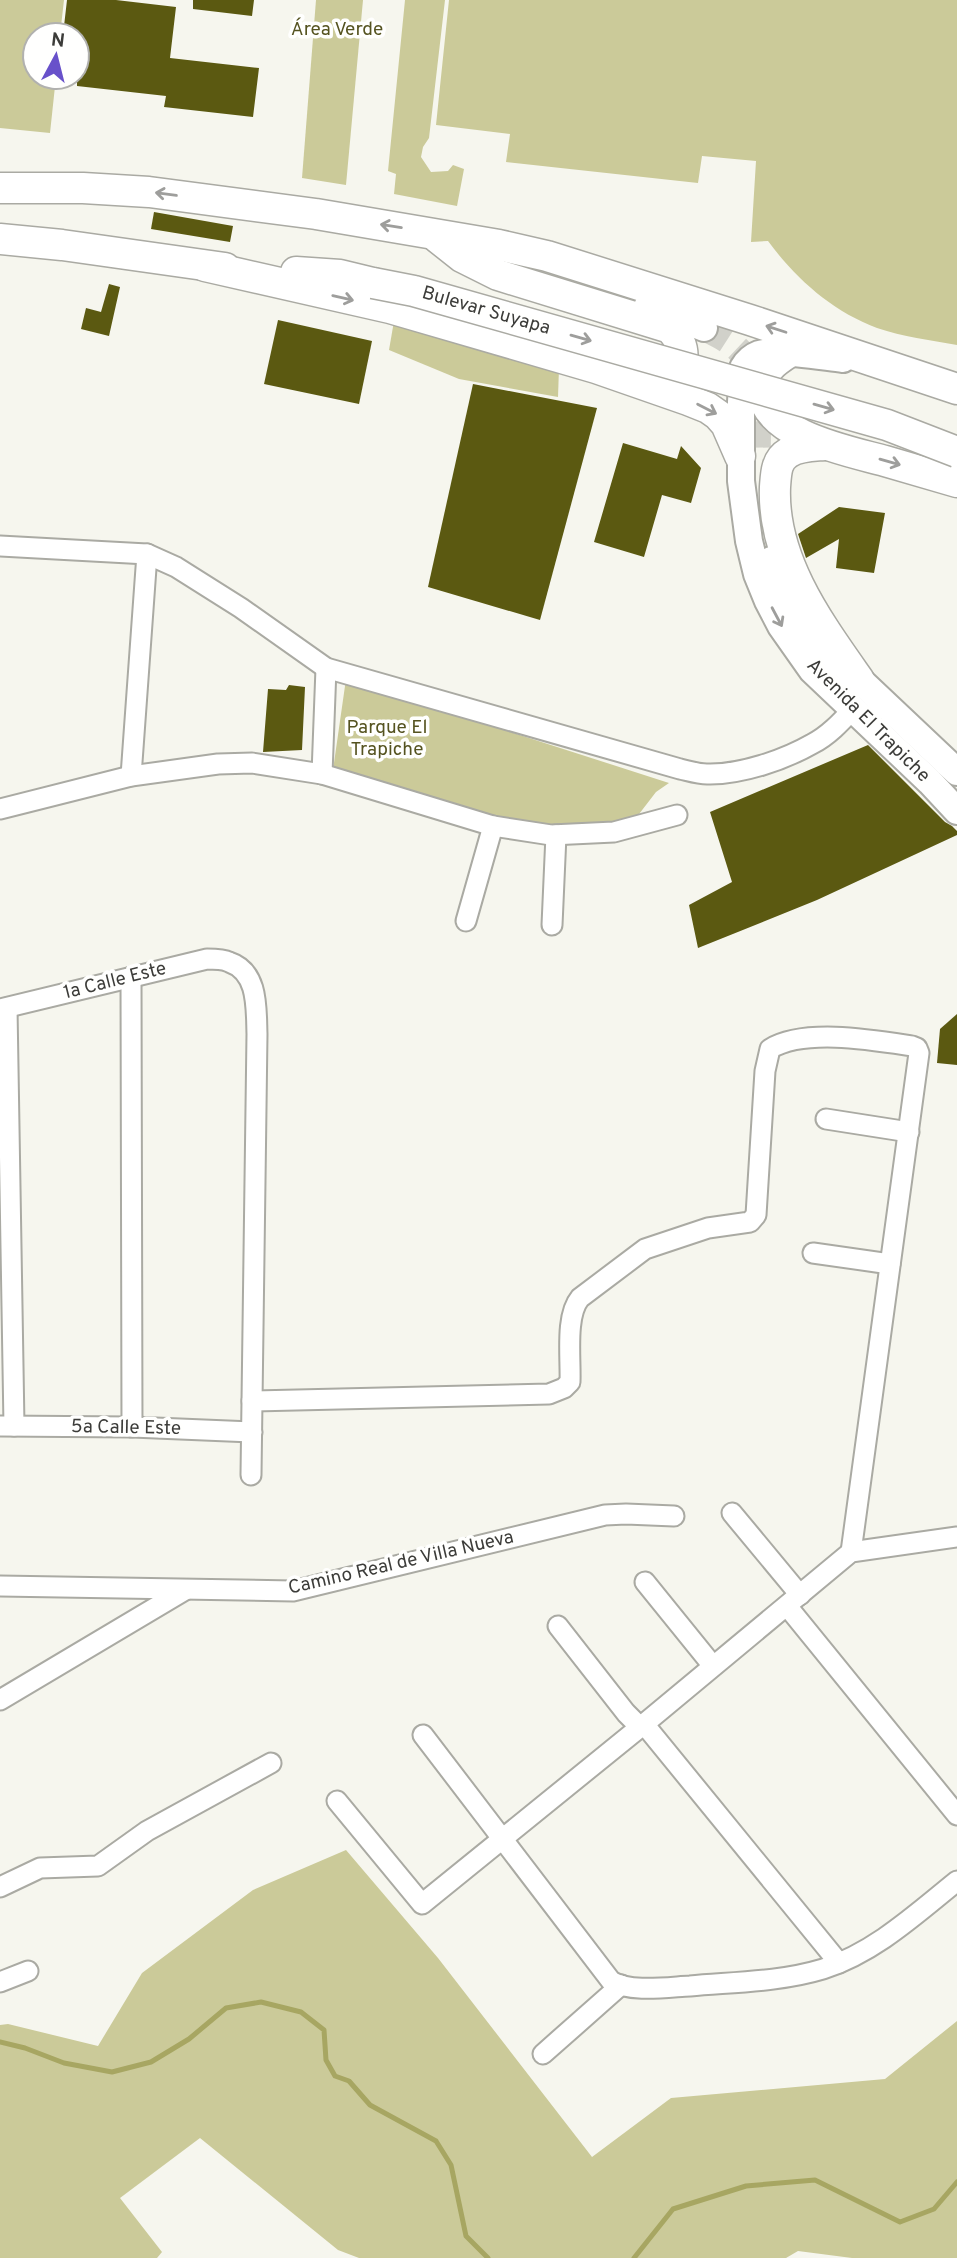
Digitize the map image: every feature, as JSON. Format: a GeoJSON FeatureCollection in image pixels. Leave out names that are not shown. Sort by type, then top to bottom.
{"type":"FeatureCollection","features":[{"type":"Feature","properties":{"kind":"main road"},"geometry":{"type":"LineString","coordinates":[[0,169],[58,178],[83,188]]}},
{"type":"Feature","properties":{"kind":"main road"},"geometry":{"type":"LineString","coordinates":[[0,188],[149,191],[462,238],[547,256],[957,389]]}},
{"type":"Feature","properties":{"kind":"main road"},"geometry":{"type":"LineString","coordinates":[[0,220],[340,275]]}},
{"type":"Feature","properties":{"kind":"main road"},"geometry":{"type":"LineString","coordinates":[[430,232],[462,257],[498,275],[670,328],[683,347],[680,369],[672,378],[651,387]]}},
{"type":"Feature","properties":{"kind":"main road"},"geometry":{"type":"LineString","coordinates":[[462,238],[525,270],[680,318],[704,328]]}},
{"type":"Feature","properties":{"kind":"main road","name":"Bulevar Suyapa"},"geometry":{"type":"LineString","coordinates":[[0,239],[62,245],[205,266],[340,275],[414,291],[874,421],[957,452]]}},
{"type":"Feature","properties":{"kind":"main road"},"geometry":{"type":"LineString","coordinates":[[205,266],[390,308],[596,368],[651,387],[708,408],[719,415],[749,457]]}},
{"type":"Feature","properties":{"kind":"main road","name":"Avenida El Trapiche"},"geometry":{"type":"LineString","coordinates":[[888,365],[789,353],[761,353],[748,359],[743,368],[749,457],[748,541],[768,601],[781,626],[811,670],[957,811]]}},
{"type":"Feature","properties":{"kind":"main road"},"geometry":{"type":"LineString","coordinates":[[789,353],[768,368],[762,384],[762,396],[767,407],[784,424],[824,445],[957,482]]}},
{"type":"Feature","properties":{"kind":"main road"},"geometry":{"type":"LineString","coordinates":[[824,445],[786,453],[776,471],[775,499],[781,535],[801,590],[813,614],[859,680]]}},
{"type":"Feature","properties":{"kind":"main road","name":"Avenida El Trapiche"},"geometry":{"type":"LineString","coordinates":[[749,457],[772,563],[782,588],[814,637],[957,772]]}},
{"type":"Feature","properties":{"kind":"main road"},"geometry":{"type":"LineString","coordinates":[[853,709],[865,706],[882,713],[944,774],[957,783]]}},
{"type":"Feature","properties":{"kind":"street"},"geometry":{"type":"LineString","coordinates":[[0,546],[148,554],[176,567],[241,608],[326,668],[705,774],[754,768],[812,744],[834,729],[853,709]]}},
{"type":"Feature","properties":{"kind":"street"},"geometry":{"type":"LineString","coordinates":[[131,776],[148,554]]}},
{"type":"Feature","properties":{"kind":"street"},"geometry":{"type":"LineString","coordinates":[[323,774],[326,668]]}},
{"type":"Feature","properties":{"kind":"street"},"geometry":{"type":"LineString","coordinates":[[0,809],[131,776],[218,764],[251,763],[323,774],[493,826],[556,835],[614,832],[677,815]]}},
{"type":"Feature","properties":{"kind":"street"},"geometry":{"type":"LineString","coordinates":[[466,920],[493,826]]}},
{"type":"Feature","properties":{"kind":"street"},"geometry":{"type":"LineString","coordinates":[[552,925],[556,835]]}},
{"type":"Feature","properties":{"kind":"street","name":"1a Calle Este"},"geometry":{"type":"LineString","coordinates":[[3,1009],[207,958],[230,962],[246,974],[255,990],[257,1034],[252,1401]]}},
{"type":"Feature","properties":{"kind":"street"},"geometry":{"type":"LineString","coordinates":[[131,977],[132,1427]]}},
{"type":"Feature","properties":{"kind":"street"},"geometry":{"type":"LineString","coordinates":[[3,1009],[7,1426]]}},
{"type":"Feature","properties":{"kind":"street"},"geometry":{"type":"LineString","coordinates":[[251,1475],[252,1401],[549,1394],[564,1388],[570,1382],[570,1339],[574,1305],[580,1298],[645,1249],[708,1228],[750,1222],[756,1215],[765,1071],[770,1049],[778,1044],[832,1037],[859,1038],[912,1046],[917,1048],[919,1053],[851,1552]]}},
{"type":"Feature","properties":{"kind":"street"},"geometry":{"type":"LineString","coordinates":[[827,1119],[909,1132]]}},
{"type":"Feature","properties":{"kind":"street"},"geometry":{"type":"LineString","coordinates":[[813,1253],[890,1264]]}},
{"type":"Feature","properties":{"kind":"street","name":"5a Calle Este"},"geometry":{"type":"LineString","coordinates":[[7,1426],[252,1432]]}},
{"type":"Feature","properties":{"kind":"street"},"geometry":{"type":"LineString","coordinates":[[732,1513],[793,1601],[957,1815]]}},
{"type":"Feature","properties":{"kind":"street","name":"Camino Real de Villa Nueva"},"geometry":{"type":"LineString","coordinates":[[0,1586],[302,1590],[605,1515],[674,1516]]}},
{"type":"Feature","properties":{"kind":"street"},"geometry":{"type":"LineString","coordinates":[[337,1801],[422,1904],[851,1552],[957,1537]]}},
{"type":"Feature","properties":{"kind":"street"},"geometry":{"type":"LineString","coordinates":[[645,1582],[713,1666]]}},
{"type":"Feature","properties":{"kind":"street"},"geometry":{"type":"LineString","coordinates":[[0,1700],[186,1590]]}},
{"type":"Feature","properties":{"kind":"street"},"geometry":{"type":"LineString","coordinates":[[558,1626],[626,1713],[642,1726],[839,1963]]}},
{"type":"Feature","properties":{"kind":"street"},"geometry":{"type":"LineString","coordinates":[[424,1735],[611,1980],[621,1985],[668,1987],[784,1978],[839,1963],[890,1934],[957,1881]]}},
{"type":"Feature","properties":{"kind":"street"},"geometry":{"type":"LineString","coordinates":[[0,1887],[40,1868],[97,1866],[147,1831],[271,1763]]}},
{"type":"Feature","properties":{"kind":"street"},"geometry":{"type":"LineString","coordinates":[[0,1982],[28,1971]]}},
{"type":"Feature","properties":{"kind":"street"},"geometry":{"type":"LineString","coordinates":[[543,2054],[621,1985]]}},
{"type":"Feature","properties":{"kind":"green space"},"geometry":{"type":"Polygon","coordinates":[[[0,0],[64,0],[62,21],[21,21],[21,91],[54,91],[50,133],[0,128],[0,0]]]}},
{"type":"Feature","properties":{"kind":"green space","name":"Área Verde"},"geometry":{"type":"Polygon","coordinates":[[[316,0],[363,0],[346,185],[302,178],[316,0]]]}},
{"type":"Feature","properties":{"kind":"green space","name":"Área Verde"},"geometry":{"type":"Polygon","coordinates":[[[405,0],[445,0],[429,138],[421,157],[431,172],[448,171],[453,165],[464,169],[457,206],[394,194],[396,174],[388,171],[405,0]]]}},
{"type":"Feature","properties":{"kind":"green space"},"geometry":{"type":"Polygon","coordinates":[[[449,0],[957,0],[957,345],[897,334],[845,313],[803,281],[768,241],[751,242],[756,161],[702,156],[698,183],[506,162],[510,134],[436,125],[449,0]]]}},
{"type":"Feature","properties":{"kind":"green space"},"geometry":{"type":"Polygon","coordinates":[[[394,321],[559,368],[558,397],[459,379],[389,350],[394,321]]]}},
{"type":"Feature","properties":{"kind":"green space","name":"Parque El Trapiche"},"geometry":{"type":"Polygon","coordinates":[[[346,679],[669,783],[656,792],[636,818],[612,824],[557,829],[514,824],[333,770],[346,679]]]}},
{"type":"Feature","properties":{"kind":"green space"},"geometry":{"type":"Polygon","coordinates":[[[346,1850],[438,1958],[592,2157],[671,2098],[885,2079],[957,2021],[957,2258],[852,2258],[798,2251],[786,2258],[359,2258],[338,2250],[200,2138],[120,2198],[162,2252],[157,2258],[0,2258],[0,2025],[8,2024],[98,2046],[142,1973],[253,1890],[346,1850]]]}},
{"type":"Feature","properties":{"kind":"building"},"geometry":{"type":"Polygon","coordinates":[[[67,0],[116,0],[176,7],[170,58],[259,68],[253,117],[164,107],[166,96],[91,88],[91,21],[65,21],[67,0]]]}},
{"type":"Feature","properties":{"kind":"building"},"geometry":{"type":"Polygon","coordinates":[[[193,0],[254,0],[252,16],[193,9],[193,0]]]}},
{"type":"Feature","properties":{"kind":"building"},"geometry":{"type":"Polygon","coordinates":[[[154,212],[233,226],[230,242],[151,229],[154,212]]]}},
{"type":"Feature","properties":{"kind":"building"},"geometry":{"type":"Polygon","coordinates":[[[109,284],[120,287],[109,336],[81,329],[86,308],[101,312],[109,284]]]}},
{"type":"Feature","properties":{"kind":"building"},"geometry":{"type":"Polygon","coordinates":[[[278,320],[372,341],[359,404],[264,384],[278,320]]]}},
{"type":"Feature","properties":{"kind":"building"},"geometry":{"type":"Polygon","coordinates":[[[473,384],[597,408],[540,620],[428,587],[473,384]]]}},
{"type":"Feature","properties":{"kind":"building"},"geometry":{"type":"Polygon","coordinates":[[[623,443],[677,459],[681,446],[701,468],[691,503],[662,495],[644,557],[594,542],[623,443]]]}},
{"type":"Feature","properties":{"kind":"building"},"geometry":{"type":"Polygon","coordinates":[[[839,507],[885,513],[874,573],[836,568],[839,539],[806,558],[798,534],[839,507]]]}},
{"type":"Feature","properties":{"kind":"building"},"geometry":{"type":"Polygon","coordinates":[[[289,685],[305,687],[302,750],[263,752],[268,689],[286,690],[289,685]]]}},
{"type":"Feature","properties":{"kind":"building"},"geometry":{"type":"Polygon","coordinates":[[[868,745],[957,831],[957,835],[817,900],[698,948],[689,905],[732,882],[710,812],[868,745]]]}},
{"type":"Feature","properties":{"kind":"building"},"geometry":{"type":"Polygon","coordinates":[[[957,1014],[957,1065],[937,1063],[940,1029],[957,1014]]]}},
{"type":"Feature","properties":{"kind":"waterway"},"geometry":{"type":"LineString","coordinates":[[0,2042],[64,2063],[112,2072],[151,2062],[189,2039],[226,2008],[261,2002],[301,2012],[324,2030],[326,2060],[335,2076],[349,2081],[370,2105],[436,2141],[451,2165],[466,2236],[488,2258]]}},
{"type":"Feature","properties":{"kind":"waterway"},"geometry":{"type":"LineString","coordinates":[[634,2258],[673,2209],[746,2186],[815,2180],[900,2222],[934,2209],[957,2182]]}},
{"type":"Feature","properties":{"kind":"tunnel"},"geometry":{"type":"LineString","coordinates":[[704,328],[736,347],[750,367],[756,392],[758,457]]}}]}
